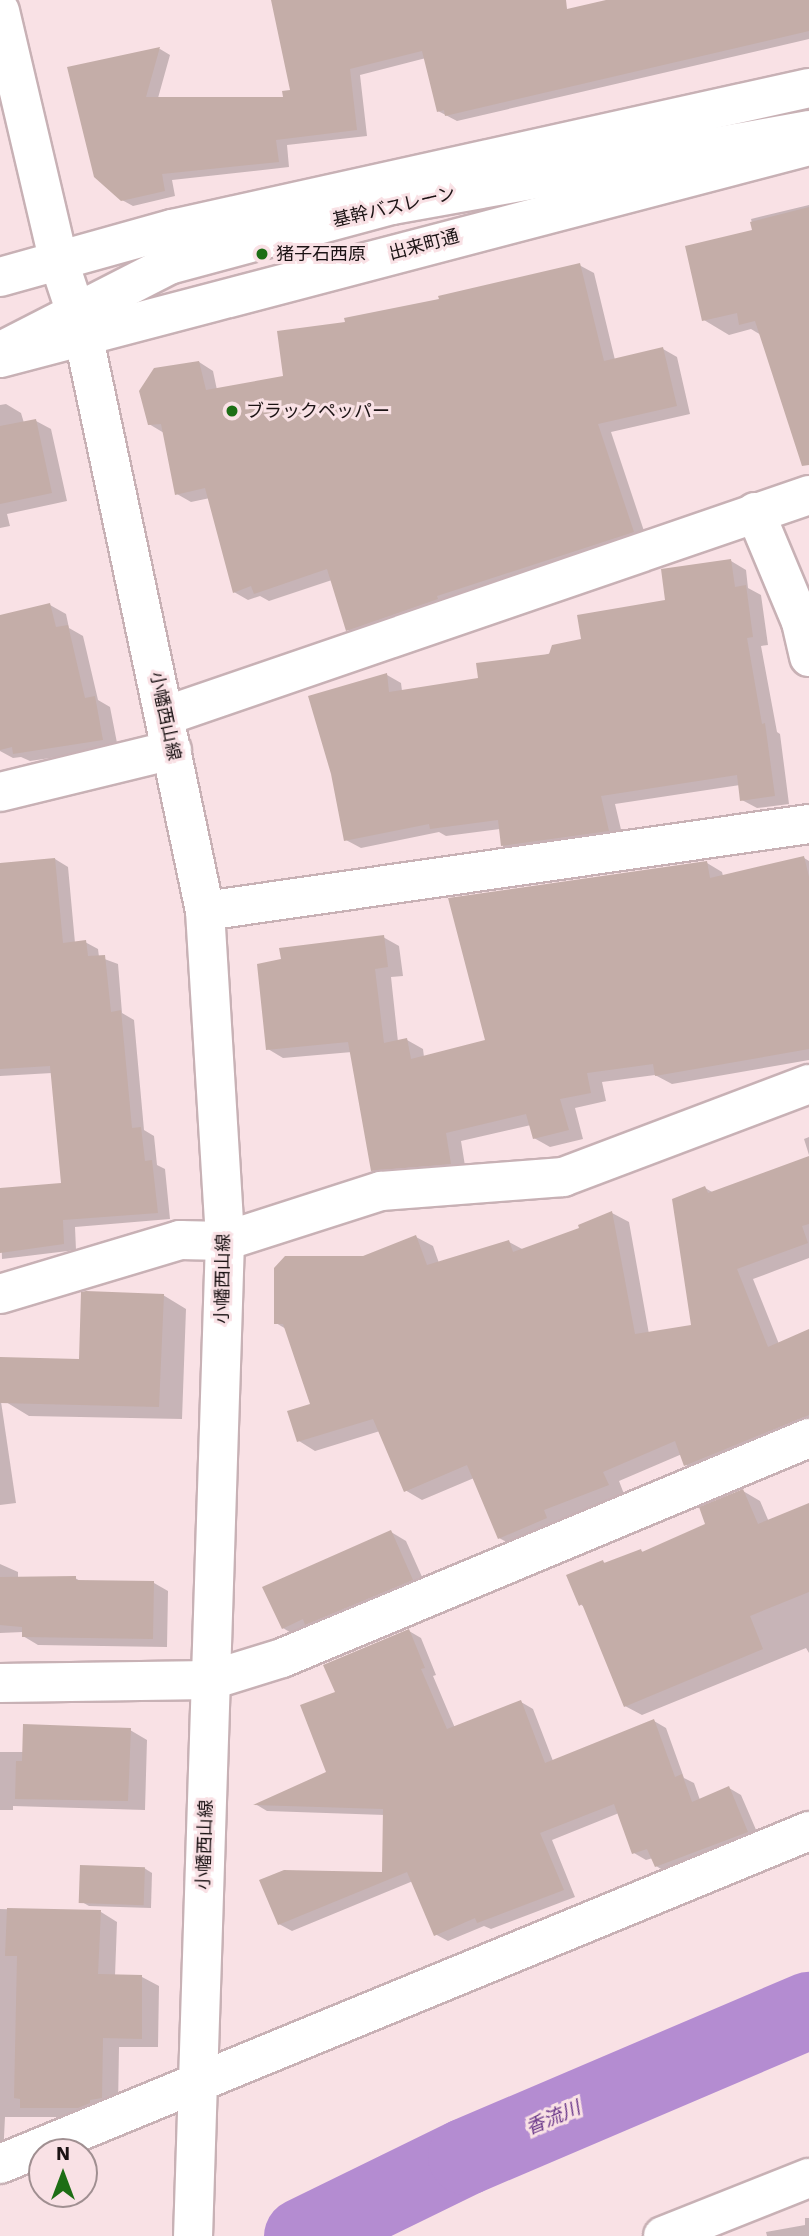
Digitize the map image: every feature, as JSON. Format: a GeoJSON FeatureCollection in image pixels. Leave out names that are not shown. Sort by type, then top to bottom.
{"type":"FeatureCollection","features":[{"type":"Feature","properties":{"kind":"street","name":"小幡西山線"},"geometry":{"type":"LineString","coordinates":[[0,11],[71,300],[169,733],[205,911],[225,1241],[193,2236]]}},
{"type":"Feature","properties":{"kind":"street","name":"出来町通"},"geometry":{"type":"LineString","coordinates":[[0,358],[71,300],[172,229],[809,88]]}},
{"type":"Feature","properties":{"kind":"street","name":"基幹バスレーン"},"geometry":{"type":"LineString","coordinates":[[0,323],[169,265],[392,205],[809,130]]}},
{"type":"Feature","properties":{"kind":"street","name":"出来町通"},"geometry":{"type":"LineString","coordinates":[[0,277],[71,300],[809,146]]}},
{"type":"Feature","properties":{"kind":"street","name":"基幹バスレーン"},"geometry":{"type":"LineString","coordinates":[[0,352],[71,300]]}},
{"type":"Feature","properties":{"kind":"street"},"geometry":{"type":"LineString","coordinates":[[0,792],[169,733],[755,512],[809,495]]}},
{"type":"Feature","properties":{"kind":"street"},"geometry":{"type":"LineString","coordinates":[[755,512],[806,634]]}},
{"type":"Feature","properties":{"kind":"street"},"geometry":{"type":"LineString","coordinates":[[205,911],[809,824]]}},
{"type":"Feature","properties":{"kind":"street"},"geometry":{"type":"LineString","coordinates":[[0,1294],[180,1240],[225,1241],[381,1191],[563,1177],[809,1084]]}},
{"type":"Feature","properties":{"kind":"street"},"geometry":{"type":"LineString","coordinates":[[0,1684],[211,1680],[282,1658],[809,1438]]}},
{"type":"Feature","properties":{"kind":"street"},"geometry":{"type":"LineString","coordinates":[[0,2164],[809,1830]]}},
{"type":"Feature","properties":{"kind":"street"},"geometry":{"type":"LineString","coordinates":[[663,2236],[809,2178]]}},
{"type":"Feature","properties":{"kind":"building"},"geometry":{"type":"Polygon","coordinates":[[[271,0],[566,0],[567,9],[606,0],[809,0],[809,31],[445,116],[444,110],[437,112],[422,51],[350,69],[357,130],[276,140],[279,162],[162,174],[165,191],[121,201],[94,177],[67,67],[160,47],[146,97],[283,97],[282,91],[290,90],[271,0]]]}},
{"type":"Feature","properties":{"kind":"building"},"geometry":{"type":"Polygon","coordinates":[[[809,207],[809,465],[802,466],[755,321],[739,325],[737,313],[702,321],[685,246],[752,230],[750,222],[809,207]]]}},
{"type":"Feature","properties":{"kind":"building"},"geometry":{"type":"Polygon","coordinates":[[[580,263],[604,361],[663,347],[677,406],[598,424],[634,532],[437,596],[438,599],[346,631],[327,569],[254,594],[251,586],[233,593],[205,488],[175,495],[161,424],[148,425],[139,391],[154,368],[199,361],[206,390],[283,376],[277,331],[345,322],[344,318],[439,299],[438,296],[580,263]]]}},
{"type":"Feature","properties":{"kind":"building"},"geometry":{"type":"Polygon","coordinates":[[[36,419],[52,493],[0,504],[0,426],[36,419]]]}},
{"type":"Feature","properties":{"kind":"building"},"geometry":{"type":"Polygon","coordinates":[[[731,559],[735,587],[746,585],[753,637],[747,638],[762,724],[765,723],[775,796],[740,801],[737,775],[601,796],[609,831],[501,846],[498,820],[430,829],[429,824],[344,841],[331,774],[308,696],[387,673],[389,692],[478,678],[476,663],[549,654],[552,645],[581,639],[577,615],[665,600],[661,569],[731,559]]]}},
{"type":"Feature","properties":{"kind":"building"},"geometry":{"type":"Polygon","coordinates":[[[50,603],[56,627],[68,625],[85,698],[95,696],[103,740],[13,754],[12,747],[0,750],[0,615],[50,603]]]}},
{"type":"Feature","properties":{"kind":"building"},"geometry":{"type":"Polygon","coordinates":[[[804,856],[809,877],[809,1049],[655,1076],[653,1064],[587,1073],[591,1093],[560,1099],[569,1130],[533,1139],[526,1114],[446,1133],[451,1164],[371,1171],[348,1042],[266,1050],[257,964],[281,959],[279,948],[384,935],[388,967],[375,969],[384,1043],[407,1038],[411,1059],[485,1040],[448,898],[707,861],[710,878],[804,856]]]}},
{"type":"Feature","properties":{"kind":"building"},"geometry":{"type":"Polygon","coordinates":[[[55,858],[63,943],[86,940],[88,956],[105,955],[111,1012],[121,1010],[132,1128],[141,1127],[145,1161],[152,1160],[158,1213],[63,1220],[64,1244],[0,1253],[0,1188],[61,1183],[50,1066],[0,1069],[0,863],[55,858]]]}},
{"type":"Feature","properties":{"kind":"building"},"geometry":{"type":"Polygon","coordinates":[[[809,1156],[809,1224],[802,1226],[808,1243],[737,1269],[768,1347],[809,1329],[809,1415],[684,1466],[675,1441],[603,1472],[609,1485],[544,1510],[547,1518],[498,1539],[467,1465],[404,1492],[373,1419],[297,1442],[287,1411],[310,1404],[283,1324],[274,1324],[274,1268],[285,1256],[363,1256],[416,1235],[427,1265],[509,1240],[513,1252],[579,1228],[578,1225],[612,1211],[635,1334],[691,1325],[672,1199],[705,1186],[708,1193],[809,1156]]]}},
{"type":"Feature","properties":{"kind":"building"},"geometry":{"type":"Polygon","coordinates":[[[81,1292],[164,1294],[159,1407],[0,1403],[0,1357],[79,1359],[81,1292]]]}},
{"type":"Feature","properties":{"kind":"building"},"geometry":{"type":"Polygon","coordinates":[[[743,1489],[758,1524],[809,1503],[809,1592],[750,1616],[763,1649],[624,1707],[582,1604],[579,1606],[566,1575],[603,1560],[604,1563],[641,1549],[642,1552],[705,1524],[699,1507],[743,1489]]]}},
{"type":"Feature","properties":{"kind":"building"},"geometry":{"type":"Polygon","coordinates":[[[391,1530],[413,1580],[305,1625],[303,1619],[282,1629],[262,1587],[391,1530]]]}},
{"type":"Feature","properties":{"kind":"building"},"geometry":{"type":"Polygon","coordinates":[[[76,1576],[76,1580],[154,1581],[153,1639],[22,1637],[22,1627],[0,1625],[0,1577],[76,1576]]]}},
{"type":"Feature","properties":{"kind":"building"},"geometry":{"type":"Polygon","coordinates":[[[409,1629],[425,1668],[421,1669],[447,1729],[521,1700],[545,1763],[654,1719],[675,1777],[682,1774],[692,1802],[729,1786],[748,1832],[655,1867],[647,1849],[632,1854],[614,1804],[540,1833],[564,1890],[477,1923],[475,1918],[434,1936],[407,1872],[278,1925],[259,1880],[284,1870],[382,1872],[383,1809],[253,1805],[326,1772],[300,1705],[335,1692],[323,1665],[409,1629]]]}},
{"type":"Feature","properties":{"kind":"building"},"geometry":{"type":"Polygon","coordinates":[[[23,1724],[131,1728],[128,1801],[15,1799],[16,1761],[22,1761],[23,1724]]]}},
{"type":"Feature","properties":{"kind":"building"},"geometry":{"type":"Polygon","coordinates":[[[80,1865],[145,1867],[144,1905],[79,1903],[80,1865]]]}},
{"type":"Feature","properties":{"kind":"building"},"geometry":{"type":"Polygon","coordinates":[[[7,1908],[101,1910],[98,1974],[142,1975],[142,2039],[103,2038],[102,2098],[90,2100],[90,2103],[78,2108],[20,2108],[20,2099],[14,2098],[17,1956],[5,1956],[7,1908]]]}},
{"type":"Feature","properties":{"kind":"waterway","name":"香流川"},"geometry":{"type":"LineString","coordinates":[[302,2236],[466,2156],[809,2010]]}},
{"type":"Feature","properties":{"kind":"place","name":"猪子石西原"},"geometry":{"type":"Point","coordinates":[262,254]}},
{"type":"Feature","properties":{"kind":"place","name":"ブラックペッパー"},"geometry":{"type":"Point","coordinates":[232,411]}}]}
